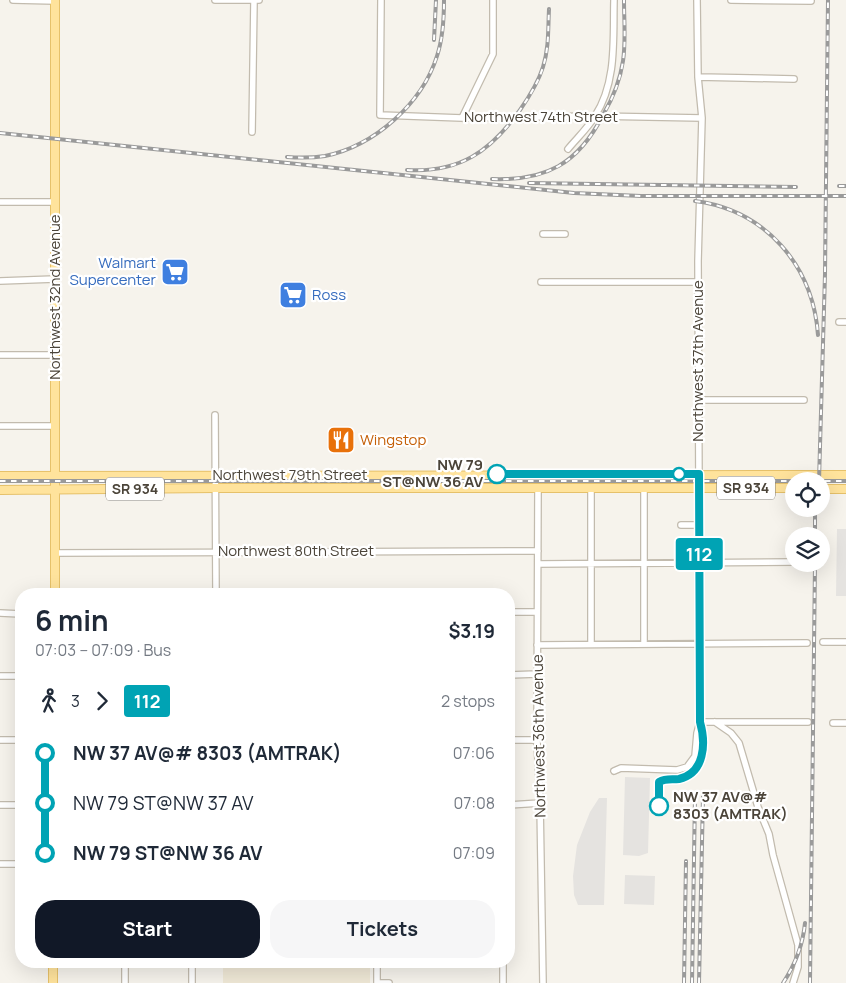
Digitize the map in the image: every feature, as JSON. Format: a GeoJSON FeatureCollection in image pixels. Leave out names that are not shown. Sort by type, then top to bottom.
{"type":"FeatureCollection","features":[{"type":"Feature","properties":{"kind":"main road","name":"Northwest 32nd Avenue"},"geometry":{"type":"LineString","coordinates":[[55,0],[55,588]]}},
{"type":"Feature","properties":{"kind":"main road","name":"Northwest 79th Street"},"geometry":{"type":"LineString","coordinates":[[0,476],[846,475]]}},
{"type":"Feature","properties":{"kind":"main road","name":"Northwest 79th Street"},"geometry":{"type":"LineString","coordinates":[[0,490],[785,488]]}},
{"type":"Feature","properties":{"kind":"main road"},"geometry":{"type":"LineString","coordinates":[[830,489],[846,488]]}},
{"type":"Feature","properties":{"kind":"main road"},"geometry":{"type":"LineString","coordinates":[[53,968],[53,983]]}},
{"type":"Feature","properties":{"kind":"street"},"geometry":{"type":"LineString","coordinates":[[14,0],[55,0]]}},
{"type":"Feature","properties":{"kind":"street"},"geometry":{"type":"LineString","coordinates":[[215,0],[257,0],[252,132]]}},
{"type":"Feature","properties":{"kind":"street","name":"Northwest 74th Street"},"geometry":{"type":"LineString","coordinates":[[381,0],[380,115],[462,118],[596,116],[702,118]]}},
{"type":"Feature","properties":{"kind":"street"},"geometry":{"type":"LineString","coordinates":[[462,118],[493,54],[493,0]]}},
{"type":"Feature","properties":{"kind":"street"},"geometry":{"type":"LineString","coordinates":[[568,149],[596,116],[608,88],[613,64],[614,0]]}},
{"type":"Feature","properties":{"kind":"street","name":"Northwest 37th Avenue"},"geometry":{"type":"LineString","coordinates":[[659,782],[681,778],[689,774],[697,766],[703,751],[703,733],[700,722],[698,282],[702,118],[698,77],[697,0]]}},
{"type":"Feature","properties":{"kind":"street"},"geometry":{"type":"LineString","coordinates":[[731,0],[811,1]]}},
{"type":"Feature","properties":{"kind":"street"},"geometry":{"type":"LineString","coordinates":[[698,77],[794,79]]}},
{"type":"Feature","properties":{"kind":"street"},"geometry":{"type":"LineString","coordinates":[[0,202],[55,202]]}},
{"type":"Feature","properties":{"kind":"street"},"geometry":{"type":"LineString","coordinates":[[543,234],[566,234]]}},
{"type":"Feature","properties":{"kind":"street"},"geometry":{"type":"LineString","coordinates":[[0,281],[55,279]]}},
{"type":"Feature","properties":{"kind":"street"},"geometry":{"type":"LineString","coordinates":[[541,282],[698,282]]}},
{"type":"Feature","properties":{"kind":"street"},"geometry":{"type":"LineString","coordinates":[[839,322],[846,322]]}},
{"type":"Feature","properties":{"kind":"street"},"geometry":{"type":"LineString","coordinates":[[0,355],[55,355]]}},
{"type":"Feature","properties":{"kind":"street"},"geometry":{"type":"LineString","coordinates":[[699,400],[804,400]]}},
{"type":"Feature","properties":{"kind":"street"},"geometry":{"type":"LineString","coordinates":[[216,415],[216,588]]}},
{"type":"Feature","properties":{"kind":"street"},"geometry":{"type":"LineString","coordinates":[[0,426],[55,426]]}},
{"type":"Feature","properties":{"kind":"street"},"geometry":{"type":"LineString","coordinates":[[591,488],[591,644]]}},
{"type":"Feature","properties":{"kind":"street"},"geometry":{"type":"LineString","coordinates":[[644,488],[644,644]]}},
{"type":"Feature","properties":{"kind":"street","name":"Northwest 36th Avenue"},"geometry":{"type":"LineString","coordinates":[[538,489],[537,740],[543,983]]}},
{"type":"Feature","properties":{"kind":"street"},"geometry":{"type":"LineString","coordinates":[[682,525],[699,525]]}},
{"type":"Feature","properties":{"kind":"street","name":"Northwest 80th Street"},"geometry":{"type":"LineString","coordinates":[[55,553],[538,551]]}},
{"type":"Feature","properties":{"kind":"street"},"geometry":{"type":"LineString","coordinates":[[538,564],[785,562]]}},
{"type":"Feature","properties":{"kind":"street"},"geometry":{"type":"LineString","coordinates":[[515,612],[537,612]]}},
{"type":"Feature","properties":{"kind":"street"},"geometry":{"type":"LineString","coordinates":[[0,613],[15,614]]}},
{"type":"Feature","properties":{"kind":"street"},"geometry":{"type":"LineString","coordinates":[[823,642],[846,642]]}},
{"type":"Feature","properties":{"kind":"street"},"geometry":{"type":"LineString","coordinates":[[537,645],[807,643]]}},
{"type":"Feature","properties":{"kind":"street"},"geometry":{"type":"LineString","coordinates":[[515,675],[537,674]]}},
{"type":"Feature","properties":{"kind":"street"},"geometry":{"type":"LineString","coordinates":[[0,676],[15,676]]}},
{"type":"Feature","properties":{"kind":"street"},"geometry":{"type":"LineString","coordinates":[[700,722],[808,722]]}},
{"type":"Feature","properties":{"kind":"street","name":"Northwest 37th Avenue"},"geometry":{"type":"LineString","coordinates":[[614,771],[621,768],[677,770],[686,766],[695,756],[696,733],[700,722]]}},
{"type":"Feature","properties":{"kind":"street"},"geometry":{"type":"LineString","coordinates":[[715,722],[731,732],[738,740],[758,807],[769,834],[798,945],[799,965],[793,983]]}},
{"type":"Feature","properties":{"kind":"street"},"geometry":{"type":"LineString","coordinates":[[833,723],[846,723]]}},
{"type":"Feature","properties":{"kind":"street"},"geometry":{"type":"LineString","coordinates":[[0,740],[15,740]]}},
{"type":"Feature","properties":{"kind":"street"},"geometry":{"type":"LineString","coordinates":[[515,740],[537,740]]}},
{"type":"Feature","properties":{"kind":"street"},"geometry":{"type":"LineString","coordinates":[[515,804],[540,803]]}},
{"type":"Feature","properties":{"kind":"street"},"geometry":{"type":"LineString","coordinates":[[0,805],[15,805]]}},
{"type":"Feature","properties":{"kind":"street"},"geometry":{"type":"LineString","coordinates":[[0,864],[15,864]]}},
{"type":"Feature","properties":{"kind":"street"},"geometry":{"type":"LineString","coordinates":[[125,968],[125,983]]}},
{"type":"Feature","properties":{"kind":"street"},"geometry":{"type":"LineString","coordinates":[[192,968],[192,983]]}},
{"type":"Feature","properties":{"kind":"street"},"geometry":{"type":"LineString","coordinates":[[376,968],[377,983],[389,983]]}},
{"type":"Feature","properties":{"kind":"street"},"geometry":{"type":"LineString","coordinates":[[503,968],[503,983]]}},
{"type":"Feature","properties":{"kind":"shaded area"},"geometry":{"type":"Polygon","coordinates":[[[837,529],[846,529],[846,596],[836,596],[837,529]]]}},
{"type":"Feature","properties":{"kind":"shaded area"},"geometry":{"type":"Polygon","coordinates":[[[625,777],[650,778],[648,853],[639,856],[623,855],[625,777]]]}},
{"type":"Feature","properties":{"kind":"shaded area"},"geometry":{"type":"Polygon","coordinates":[[[599,798],[607,798],[604,905],[578,905],[574,895],[573,876],[577,845],[590,812],[599,798]]]}},
{"type":"Feature","properties":{"kind":"shaded area"},"geometry":{"type":"Polygon","coordinates":[[[625,875],[655,876],[654,905],[624,904],[625,875]]]}},
{"type":"Feature","properties":{"kind":"shaded area"},"geometry":{"type":"Polygon","coordinates":[[[223,968],[370,968],[370,983],[223,983],[223,968]]]}},
{"type":"Feature","properties":{"kind":"railway"},"geometry":{"type":"LineString","coordinates":[[434,40],[436,0]]}},
{"type":"Feature","properties":{"kind":"railway"},"geometry":{"type":"LineString","coordinates":[[287,157],[320,157],[343,151],[378,133],[394,120],[408,106],[430,74],[441,42],[444,0]]}},
{"type":"Feature","properties":{"kind":"railway"},"geometry":{"type":"LineString","coordinates":[[492,179],[529,177],[544,173],[558,166],[583,146],[607,109],[622,68],[624,0]]}},
{"type":"Feature","properties":{"kind":"railway"},"geometry":{"type":"LineString","coordinates":[[819,472],[825,274],[828,0]]}},
{"type":"Feature","properties":{"kind":"railway"},"geometry":{"type":"LineString","coordinates":[[407,170],[442,168],[472,157],[497,138],[509,125],[530,95],[541,73],[547,46],[549,9]]}},
{"type":"Feature","properties":{"kind":"railway"},"geometry":{"type":"LineString","coordinates":[[0,133],[574,193],[641,196],[846,196]]}},
{"type":"Feature","properties":{"kind":"railway"},"geometry":{"type":"LineString","coordinates":[[529,183],[796,187]]}},
{"type":"Feature","properties":{"kind":"railway"},"geometry":{"type":"LineString","coordinates":[[839,186],[846,186]]}},
{"type":"Feature","properties":{"kind":"railway"},"geometry":{"type":"LineString","coordinates":[[695,201],[720,206],[743,216],[763,229],[781,245],[795,264],[807,286],[814,310],[818,335]]}},
{"type":"Feature","properties":{"kind":"railway"},"geometry":{"type":"LineString","coordinates":[[0,481],[846,481]]}},
{"type":"Feature","properties":{"kind":"railway"},"geometry":{"type":"LineString","coordinates":[[815,517],[815,527]]}},
{"type":"Feature","properties":{"kind":"railway"},"geometry":{"type":"LineString","coordinates":[[810,983],[815,572]]}},
{"type":"Feature","properties":{"kind":"railway"},"geometry":{"type":"LineString","coordinates":[[692,983],[695,796]]}},
{"type":"Feature","properties":{"kind":"railway"},"geometry":{"type":"LineString","coordinates":[[699,983],[703,796]]}},
{"type":"Feature","properties":{"kind":"railway"},"geometry":{"type":"LineString","coordinates":[[684,983],[686,861]]}},
{"type":"Feature","properties":{"kind":"railway"},"geometry":{"type":"LineString","coordinates":[[783,983],[798,954],[805,923]]}},
{"type":"Feature","properties":{"kind":"bus line","name":"112"},"geometry":{"type":"LineString","coordinates":[[497,474],[699,474],[700,722],[703,733],[702,754],[697,766],[686,776],[659,782],[659,806]]}},
{"type":"Feature","properties":{"kind":"place","name":"Walmart Supercenter"},"geometry":{"type":"Point","coordinates":[175,272]}},
{"type":"Feature","properties":{"kind":"place","name":"Ross"},"geometry":{"type":"Point","coordinates":[293,295]}},
{"type":"Feature","properties":{"kind":"place","name":"Wingstop"},"geometry":{"type":"Point","coordinates":[341,440]}},
{"type":"Feature","properties":{"kind":"place","name":"NW 79 ST@NW 36 AV"},"geometry":{"type":"Point","coordinates":[497,474]}},
{"type":"Feature","properties":{"kind":"place","name":"NW 37 AV@# 8303 (AMTRAK)"},"geometry":{"type":"Point","coordinates":[659,806]}}]}
